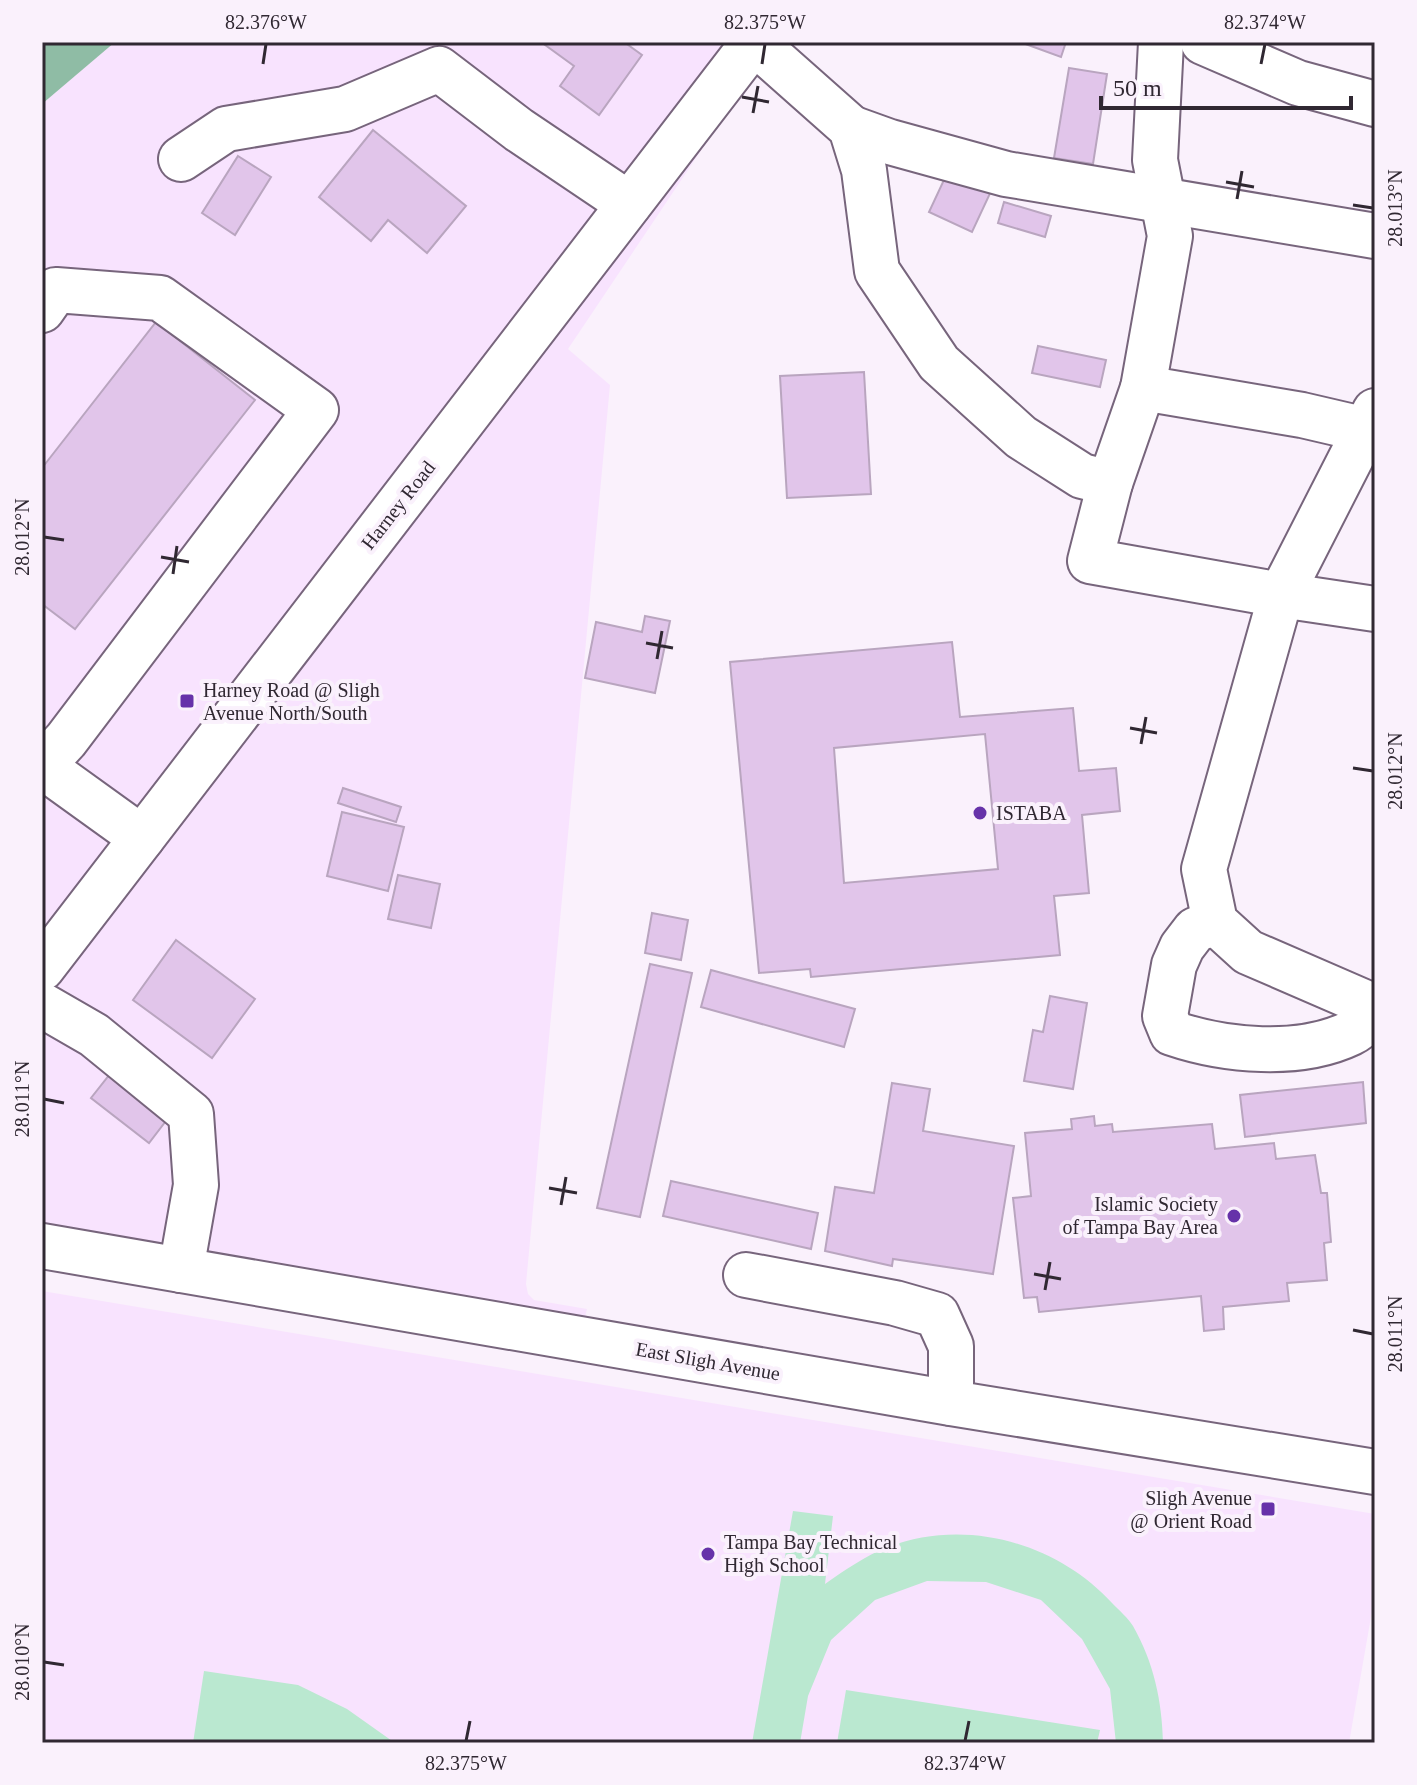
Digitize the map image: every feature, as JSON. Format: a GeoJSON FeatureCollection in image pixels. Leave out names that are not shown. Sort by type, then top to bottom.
{"type":"FeatureCollection","features":[{"type":"Feature","properties":{"kind":"street"},"geometry":{"type":"LineString","coordinates":[[754,42],[851,128],[890,142],[1006,174],[1375,236]]}},
{"type":"Feature","properties":{"kind":"street","name":"Harney Road"},"geometry":{"type":"LineString","coordinates":[[42,968],[754,42]]}},
{"type":"Feature","properties":{"kind":"street"},"geometry":{"type":"LineString","coordinates":[[1161,42],[1155,160],[1170,236],[1143,388],[1110,483],[1090,561],[1375,609]]}},
{"type":"Feature","properties":{"kind":"street"},"geometry":{"type":"LineString","coordinates":[[1203,42],[1298,83],[1375,104]]}},
{"type":"Feature","properties":{"kind":"street"},"geometry":{"type":"LineString","coordinates":[[181,159],[226,129],[345,109],[439,69],[519,130],[629,204]]}},
{"type":"Feature","properties":{"kind":"street"},"geometry":{"type":"LineString","coordinates":[[851,128],[864,170],[877,271],[939,363],[1021,437],[1082,476],[1110,483]]}},
{"type":"Feature","properties":{"kind":"street"},"geometry":{"type":"LineString","coordinates":[[42,310],[56,290],[160,298],[316,410],[66,740],[42,766],[142,838]]}},
{"type":"Feature","properties":{"kind":"street"},"geometry":{"type":"LineString","coordinates":[[1143,388],[1372,424],[1281,595],[1204,869],[1215,922],[1248,952],[1375,1010],[1354,1032],[1322,1044],[1264,1049],[1205,1044],[1172,1033],[1165,1016],[1174,965],[1182,947],[1195,930],[1215,922]]}},
{"type":"Feature","properties":{"kind":"street"},"geometry":{"type":"LineString","coordinates":[[42,1005],[94,1035],[191,1114],[196,1185],[181,1270]]}},
{"type":"Feature","properties":{"kind":"street","name":"East Sligh Avenue"},"geometry":{"type":"LineString","coordinates":[[42,1246],[951,1403],[1375,1472]]}},
{"type":"Feature","properties":{"kind":"street"},"geometry":{"type":"LineString","coordinates":[[746,1275],[895,1303],[937,1315],[951,1346],[951,1403]]}},
{"type":"Feature","properties":{"kind":"shaded area"},"geometry":{"type":"Polygon","coordinates":[[[115,42],[731,42],[42,939],[42,104],[115,42]]]}},
{"type":"Feature","properties":{"kind":"shaded area"},"geometry":{"type":"Polygon","coordinates":[[[759,64],[568,349],[610,385],[526,1284],[528,1294],[534,1300],[587,1309],[585,1317],[42,1223],[42,997],[759,64]]]}},
{"type":"Feature","properties":{"kind":"shaded area","name":"Tampa Bay Technical High School"},"geometry":{"type":"Polygon","coordinates":[[[42,1291],[1375,1514],[1375,1594],[1349,1743],[42,1743],[42,1291]]]}},
{"type":"Feature","properties":{"kind":"green space"},"geometry":{"type":"Polygon","coordinates":[[[42,42],[115,42],[42,104],[42,42]]]}},
{"type":"Feature","properties":{"kind":"green space"},"geometry":{"type":"Polygon","coordinates":[[[793,1511],[833,1516],[825,1584],[888,1547],[918,1538],[948,1535],[1009,1541],[1065,1565],[1090,1582],[1133,1626],[1156,1683],[1163,1743],[1116,1743],[1110,1689],[1082,1639],[1041,1600],[986,1582],[927,1581],[875,1600],[831,1640],[808,1696],[800,1743],[752,1743],[793,1511]]]}},
{"type":"Feature","properties":{"kind":"green space"},"geometry":{"type":"Polygon","coordinates":[[[204,1671],[298,1685],[347,1709],[395,1743],[193,1743],[204,1671]]]}},
{"type":"Feature","properties":{"kind":"green space"},"geometry":{"type":"Polygon","coordinates":[[[846,1690],[1100,1730],[1097,1743],[837,1743],[846,1690]]]}},
{"type":"Feature","properties":{"kind":"building"},"geometry":{"type":"Polygon","coordinates":[[[541,42],[624,42],[642,55],[599,115],[560,86],[574,66],[541,42]]]}},
{"type":"Feature","properties":{"kind":"building"},"geometry":{"type":"Polygon","coordinates":[[[1020,42],[1066,42],[1061,57],[1020,42]]]}},
{"type":"Feature","properties":{"kind":"building"},"geometry":{"type":"Polygon","coordinates":[[[1069,68],[1107,74],[1093,164],[1054,158],[1069,68]]]}},
{"type":"Feature","properties":{"kind":"building"},"geometry":{"type":"Polygon","coordinates":[[[373,130],[466,206],[427,253],[388,220],[371,241],[319,197],[373,130]]]}},
{"type":"Feature","properties":{"kind":"building"},"geometry":{"type":"Polygon","coordinates":[[[238,156],[271,177],[235,235],[202,213],[238,156]]]}},
{"type":"Feature","properties":{"kind":"building"},"geometry":{"type":"Polygon","coordinates":[[[950,167],[993,187],[972,232],[929,212],[950,167]]]}},
{"type":"Feature","properties":{"kind":"building"},"geometry":{"type":"Polygon","coordinates":[[[1004,202],[1051,216],[1045,237],[998,223],[1004,202]]]}},
{"type":"Feature","properties":{"kind":"building"},"geometry":{"type":"Polygon","coordinates":[[[156,322],[255,400],[75,629],[42,604],[42,468],[156,322]]]}},
{"type":"Feature","properties":{"kind":"building"},"geometry":{"type":"Polygon","coordinates":[[[1038,346],[1106,360],[1100,387],[1032,373],[1038,346]]]}},
{"type":"Feature","properties":{"kind":"building"},"geometry":{"type":"Polygon","coordinates":[[[864,372],[871,494],[787,498],[780,376],[864,372]]]}},
{"type":"Feature","properties":{"kind":"building"},"geometry":{"type":"Polygon","coordinates":[[[645,616],[670,621],[655,693],[585,678],[596,622],[642,632],[645,616]]]}},
{"type":"Feature","properties":{"kind":"building"},"geometry":{"type":"Polygon","coordinates":[[[952,642],[960,717],[1073,708],[1079,771],[1116,768],[1120,811],[1082,815],[1089,893],[1054,896],[1060,955],[811,977],[810,969],[759,973],[730,662],[952,642]],[[985,734],[834,748],[844,883],[998,869],[985,734]]]}},
{"type":"Feature","properties":{"kind":"building"},"geometry":{"type":"Polygon","coordinates":[[[343,788],[401,807],[396,822],[338,803],[343,788]]]}},
{"type":"Feature","properties":{"kind":"building"},"geometry":{"type":"Polygon","coordinates":[[[342,812],[404,827],[388,891],[327,876],[342,812]]]}},
{"type":"Feature","properties":{"kind":"building"},"geometry":{"type":"Polygon","coordinates":[[[398,875],[440,884],[431,928],[388,919],[398,875]]]}},
{"type":"Feature","properties":{"kind":"building"},"geometry":{"type":"Polygon","coordinates":[[[652,913],[688,920],[681,960],[645,953],[652,913]]]}},
{"type":"Feature","properties":{"kind":"building"},"geometry":{"type":"Polygon","coordinates":[[[176,940],[255,999],[212,1058],[133,1000],[176,940]]]}},
{"type":"Feature","properties":{"kind":"building"},"geometry":{"type":"Polygon","coordinates":[[[650,964],[692,973],[640,1217],[597,1208],[650,964]]]}},
{"type":"Feature","properties":{"kind":"building"},"geometry":{"type":"Polygon","coordinates":[[[711,970],[855,1009],[844,1047],[701,1007],[711,970]]]}},
{"type":"Feature","properties":{"kind":"building"},"geometry":{"type":"Polygon","coordinates":[[[1050,996],[1087,1003],[1073,1089],[1024,1081],[1033,1030],[1043,1032],[1050,996]]]}},
{"type":"Feature","properties":{"kind":"building"},"geometry":{"type":"Polygon","coordinates":[[[114,1069],[172,1113],[149,1143],[91,1098],[114,1069]]]}},
{"type":"Feature","properties":{"kind":"building"},"geometry":{"type":"Polygon","coordinates":[[[1363,1082],[1366,1123],[1245,1137],[1240,1095],[1363,1082]]]}},
{"type":"Feature","properties":{"kind":"building"},"geometry":{"type":"Polygon","coordinates":[[[892,1083],[930,1089],[923,1131],[1014,1146],[993,1274],[893,1259],[892,1266],[825,1251],[835,1187],[874,1193],[892,1083]]]}},
{"type":"Feature","properties":{"kind":"building"},"geometry":{"type":"Polygon","coordinates":[[[1094,1116],[1095,1126],[1112,1124],[1113,1132],[1212,1124],[1215,1149],[1274,1143],[1276,1159],[1315,1155],[1321,1193],[1327,1193],[1331,1242],[1324,1243],[1327,1280],[1287,1283],[1289,1301],[1223,1307],[1224,1329],[1204,1331],[1201,1296],[1039,1312],[1037,1297],[1024,1298],[1013,1198],[1031,1196],[1025,1133],[1072,1129],[1071,1119],[1094,1116]]]}},
{"type":"Feature","properties":{"kind":"building"},"geometry":{"type":"Polygon","coordinates":[[[671,1181],[818,1213],[811,1249],[663,1216],[671,1181]]]}},
{"type":"Feature","properties":{"kind":"place","name":"Harney Road @ Sligh Avenue North/South"},"geometry":{"type":"Point","coordinates":[187,701]}},
{"type":"Feature","properties":{"kind":"place","name":"ISTABA"},"geometry":{"type":"Point","coordinates":[980,813]}},
{"type":"Feature","properties":{"kind":"place","name":"Islamic Society of Tampa Bay Area"},"geometry":{"type":"Point","coordinates":[1234,1216]}},
{"type":"Feature","properties":{"kind":"place","name":"Sligh Avenue @ Orient Road"},"geometry":{"type":"Point","coordinates":[1268,1509]}},
{"type":"Feature","properties":{"kind":"place","name":"Tampa Bay Technical High School"},"geometry":{"type":"Point","coordinates":[708,1554]}}]}
